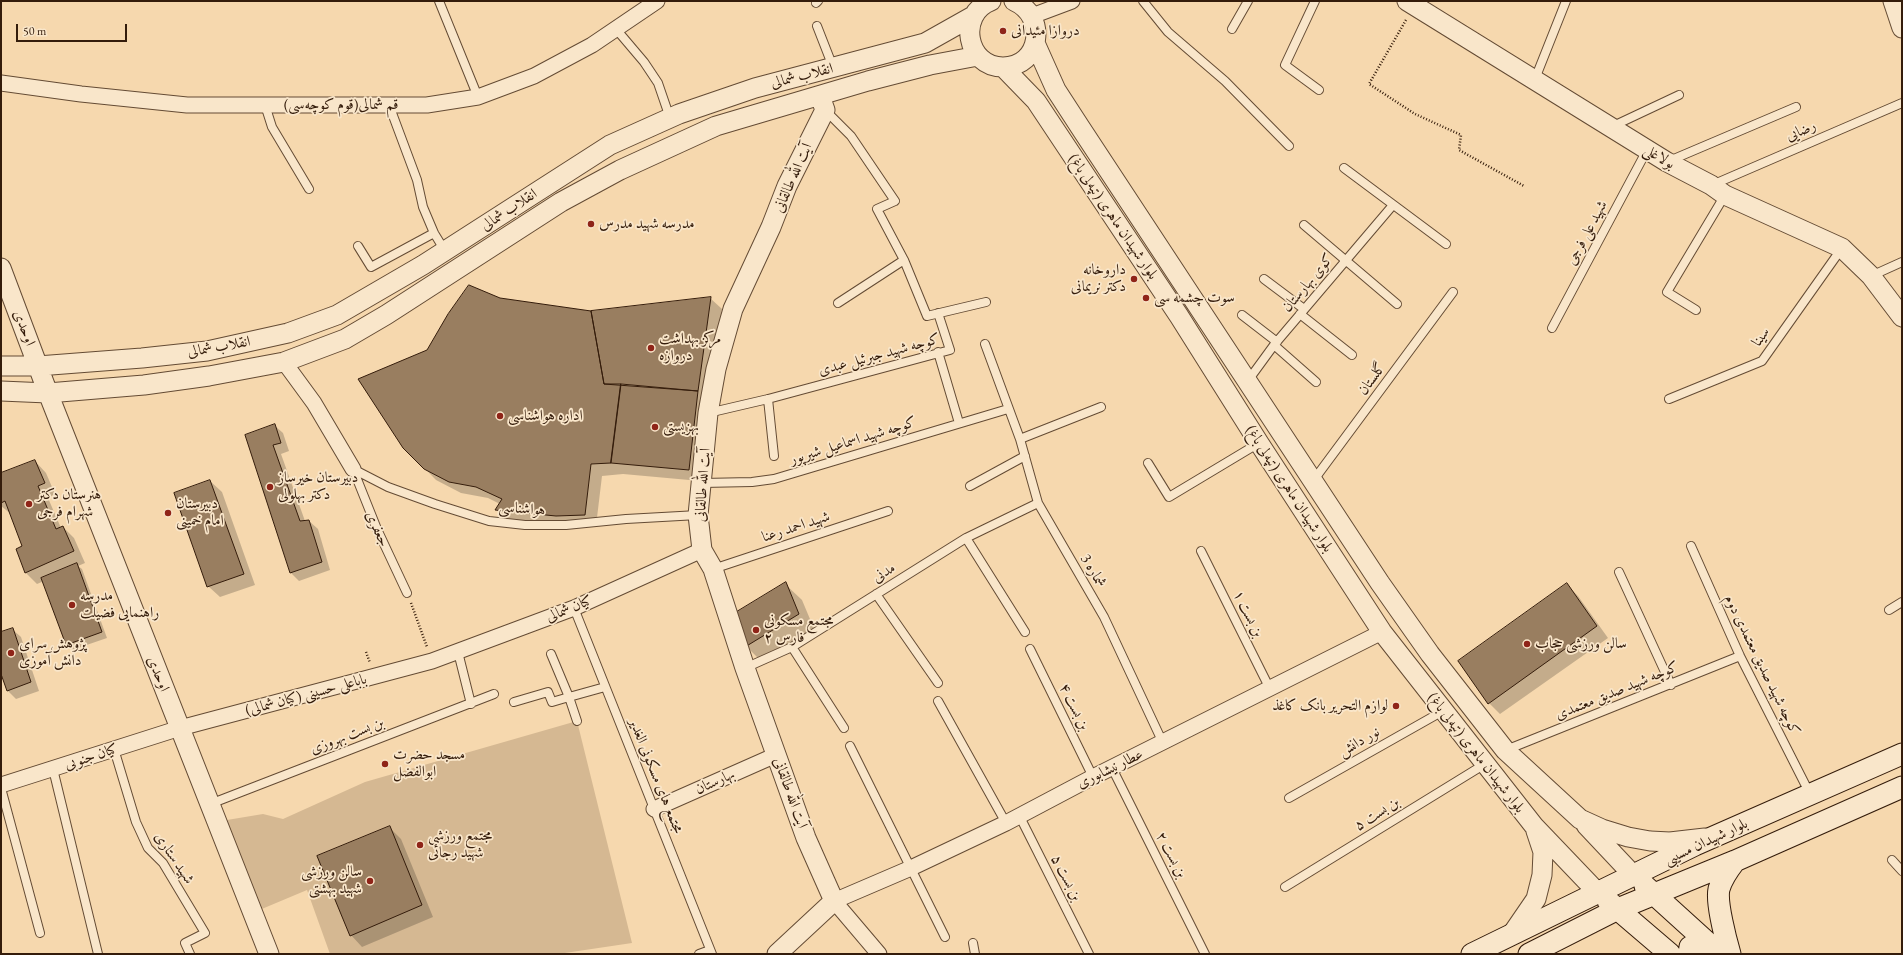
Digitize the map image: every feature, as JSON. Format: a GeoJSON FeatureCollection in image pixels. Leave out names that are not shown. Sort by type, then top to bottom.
{"type":"FeatureCollection","features":[{"type":"Feature","properties":{"kind":"main road","name":"بلوار شهیدان مسیبی"},"geometry":{"type":"LineString","coordinates":[[1472,954],[1713,838],[1811,796],[1902,754]]}},
{"type":"Feature","properties":{"kind":"main road","name":"بلوار شهیدان مسیبی"},"geometry":{"type":"LineString","coordinates":[[1535,951],[1618,909],[1735,861],[1902,787]]}},
{"type":"Feature","properties":{"kind":"main road"},"geometry":{"type":"LineString","coordinates":[[1744,824],[1740,835],[1740,843],[1746,849],[1757,851]]}},
{"type":"Feature","properties":{"kind":"main road"},"geometry":{"type":"LineString","coordinates":[[1721,951],[1722,923],[1719,890],[1726,873],[1735,861]]}},
{"type":"Feature","properties":{"kind":"main road"},"geometry":{"type":"LineString","coordinates":[[1634,876],[1721,951]]}},
{"type":"Feature","properties":{"kind":"main road"},"geometry":{"type":"LineString","coordinates":[[1598,893],[1670,954]]}},
{"type":"Feature","properties":{"kind":"main road"},"geometry":{"type":"LineString","coordinates":[[1532,926],[1540,931],[1543,938],[1535,951]]}},
{"type":"Feature","properties":{"kind":"main road"},"geometry":{"type":"LineString","coordinates":[[1689,954],[1690,947],[1699,942],[1721,951]]}},
{"type":"Feature","properties":{"kind":"street","name":"قم شمالی(قوم کوچه‌سی)"},"geometry":{"type":"LineString","coordinates":[[1,83],[81,94],[187,105],[427,105],[478,97],[534,76],[592,45],[657,1]]}},
{"type":"Feature","properties":{"kind":"street","name":"انقلاب شمالی"},"geometry":{"type":"LineString","coordinates":[[1,366],[38,366],[142,358],[207,350],[288,333],[337,315],[444,251],[610,145],[670,118],[755,88],[925,43],[973,16],[982,6],[991,1]]}},
{"type":"Feature","properties":{"kind":"street"},"geometry":{"type":"LineString","coordinates":[[973,16],[969,26],[969,37],[972,47],[978,56],[990,64],[1003,67],[1014,65],[1023,60],[1030,52],[1035,43],[1037,34],[1032,16],[1026,9],[1014,1]]}},
{"type":"Feature","properties":{"kind":"street"},"geometry":{"type":"LineString","coordinates":[[1032,16],[1072,1]]}},
{"type":"Feature","properties":{"kind":"street"},"geometry":{"type":"LineString","coordinates":[[1893,1],[1902,28]]}},
{"type":"Feature","properties":{"kind":"street","name":"بولاغلی"},"geometry":{"type":"LineString","coordinates":[[1411,3],[1667,162],[1718,190],[1842,248],[1871,276],[1902,317]]}},
{"type":"Feature","properties":{"kind":"street","name":"بلوار شهیدان ماهری (تپه‌لی باغ)"},"geometry":{"type":"LineString","coordinates":[[1035,43],[1056,90],[1313,482],[1380,583],[1425,647],[1505,750],[1580,818],[1634,876]]}},
{"type":"Feature","properties":{"kind":"street","name":"انقلاب شمالی"},"geometry":{"type":"LineString","coordinates":[[1,391],[48,393],[144,385],[209,376],[284,362],[345,338],[379,319],[561,202],[620,170],[716,126],[784,105],[823,103],[868,81],[930,65],[978,56]]}},
{"type":"Feature","properties":{"kind":"street","name":"بلوار شهیدان ماهری (تپه‌لی باغ)"},"geometry":{"type":"LineString","coordinates":[[1003,67],[1036,101],[1178,316],[1382,632],[1534,826],[1598,893]]}},
{"type":"Feature","properties":{"kind":"street","name":"آیت الله طالقانی"},"geometry":{"type":"LineString","coordinates":[[823,103],[787,186],[772,227],[733,309],[716,369],[708,413],[698,515],[702,550],[713,569],[745,668],[806,838],[834,901],[879,954]]}},
{"type":"Feature","properties":{"kind":"street","name":"اوحدی"},"geometry":{"type":"LineString","coordinates":[[1,268],[48,393],[269,954]]}},
{"type":"Feature","properties":{"kind":"street"},"geometry":{"type":"LineString","coordinates":[[142,358],[136,365],[135,374],[138,380],[144,385]]}},
{"type":"Feature","properties":{"kind":"street","name":"جعفری"},"geometry":{"type":"LineString","coordinates":[[284,362],[314,403],[353,469]]}},
{"type":"Feature","properties":{"kind":"street","name":"کیان شمالی"},"geometry":{"type":"LineString","coordinates":[[432,661],[574,608],[702,550]]}},
{"type":"Feature","properties":{"kind":"street","name":"عطار نیشابوری"},"geometry":{"type":"LineString","coordinates":[[834,901],[911,868],[1013,819],[1093,777],[1382,632]]}},
{"type":"Feature","properties":{"kind":"street","name":"باباعلی حسینی (کیان شمالی)"},"geometry":{"type":"LineString","coordinates":[[180,728],[432,661]]}},
{"type":"Feature","properties":{"kind":"street","name":"کیان جنوبی"},"geometry":{"type":"LineString","coordinates":[[1,785],[180,728]]}},
{"type":"Feature","properties":{"kind":"street"},"geometry":{"type":"LineString","coordinates":[[1484,764],[1491,766],[1500,764],[1505,756],[1505,750]]}},
{"type":"Feature","properties":{"kind":"street","name":"بهارستان"},"geometry":{"type":"LineString","coordinates":[[654,809],[776,755]]}},
{"type":"Feature","properties":{"kind":"street","name":"بلوار شهیدان ماهری (تپه‌لی باغ)"},"geometry":{"type":"LineString","coordinates":[[1580,818],[1602,829],[1628,837],[1650,841],[1670,842],[1713,838]]}},
{"type":"Feature","properties":{"kind":"street","name":"بلوار شهیدان مسیبی"},"geometry":{"type":"LineString","coordinates":[[1512,934],[1536,898],[1542,874],[1543,852],[1534,826]]}},
{"type":"Feature","properties":{"kind":"street"},"geometry":{"type":"LineString","coordinates":[[777,954],[834,901]]}},
{"type":"Feature","properties":{"kind":"lane"},"geometry":{"type":"LineString","coordinates":[[439,1],[478,97]]}},
{"type":"Feature","properties":{"kind":"lane"},"geometry":{"type":"LineString","coordinates":[[1143,1],[1168,32],[1225,81],[1289,146]]}},
{"type":"Feature","properties":{"kind":"lane"},"geometry":{"type":"LineString","coordinates":[[1232,29],[1248,1]]}},
{"type":"Feature","properties":{"kind":"lane"},"geometry":{"type":"LineString","coordinates":[[1316,1],[1285,65],[1319,90]]}},
{"type":"Feature","properties":{"kind":"lane"},"geometry":{"type":"LineString","coordinates":[[1535,79],[1566,1]]}},
{"type":"Feature","properties":{"kind":"lane"},"geometry":{"type":"LineString","coordinates":[[817,26],[834,68]]}},
{"type":"Feature","properties":{"kind":"lane"},"geometry":{"type":"LineString","coordinates":[[616,29],[635,50],[654,78],[670,118]]}},
{"type":"Feature","properties":{"kind":"lane"},"geometry":{"type":"LineString","coordinates":[[1611,128],[1679,95]]}},
{"type":"Feature","properties":{"kind":"lane","name":"کوچه شهید جبرئیل عبدی"},"geometry":{"type":"LineString","coordinates":[[708,413],[768,399],[950,350],[938,313],[927,316],[904,260],[877,209],[895,201],[851,136],[823,103]]}},
{"type":"Feature","properties":{"kind":"lane","name":"رضایی"},"geometry":{"type":"LineString","coordinates":[[1718,190],[1902,103]]}},
{"type":"Feature","properties":{"kind":"lane"},"geometry":{"type":"LineString","coordinates":[[265,105],[272,128],[309,189]]}},
{"type":"Feature","properties":{"kind":"lane"},"geometry":{"type":"LineString","coordinates":[[389,105],[416,180],[423,206],[434,233],[444,251]]}},
{"type":"Feature","properties":{"kind":"lane"},"geometry":{"type":"LineString","coordinates":[[1667,162],[1796,107]]}},
{"type":"Feature","properties":{"kind":"lane","name":"شهید علی فرجی"},"geometry":{"type":"LineString","coordinates":[[1552,328],[1647,150]]}},
{"type":"Feature","properties":{"kind":"lane"},"geometry":{"type":"LineString","coordinates":[[1344,168],[1446,244]]}},
{"type":"Feature","properties":{"kind":"lane"},"geometry":{"type":"LineString","coordinates":[[1696,310],[1667,292],[1718,190]]}},
{"type":"Feature","properties":{"kind":"lane","name":"کوی بهارستان"},"geometry":{"type":"LineString","coordinates":[[1247,382],[1302,311],[1393,205]]}},
{"type":"Feature","properties":{"kind":"lane"},"geometry":{"type":"LineString","coordinates":[[1304,225],[1397,304]]}},
{"type":"Feature","properties":{"kind":"lane"},"geometry":{"type":"LineString","coordinates":[[358,246],[371,267],[434,233]]}},
{"type":"Feature","properties":{"kind":"lane","name":"سینا"},"geometry":{"type":"LineString","coordinates":[[1669,399],[1762,361],[1842,248]]}},
{"type":"Feature","properties":{"kind":"lane"},"geometry":{"type":"LineString","coordinates":[[838,303],[904,260]]}},
{"type":"Feature","properties":{"kind":"lane"},"geometry":{"type":"LineString","coordinates":[[1871,276],[1902,262]]}},
{"type":"Feature","properties":{"kind":"lane"},"geometry":{"type":"LineString","coordinates":[[1264,279],[1352,355]]}},
{"type":"Feature","properties":{"kind":"lane","name":"گلستان"},"geometry":{"type":"LineString","coordinates":[[1313,482],[1453,292]]}},
{"type":"Feature","properties":{"kind":"lane"},"geometry":{"type":"LineString","coordinates":[[938,313],[986,302]]}},
{"type":"Feature","properties":{"kind":"lane"},"geometry":{"type":"LineString","coordinates":[[1242,315],[1276,344],[1316,382]]}},
{"type":"Feature","properties":{"kind":"lane","name":"شماره 3"},"geometry":{"type":"LineString","coordinates":[[985,344],[1020,439],[1038,503],[1104,617],[1163,743]]}},
{"type":"Feature","properties":{"kind":"lane"},"geometry":{"type":"LineString","coordinates":[[938,352],[959,423]]}},
{"type":"Feature","properties":{"kind":"lane"},"geometry":{"type":"LineString","coordinates":[[768,399],[774,456]]}},
{"type":"Feature","properties":{"kind":"lane"},"geometry":{"type":"LineString","coordinates":[[1020,439],[1101,407]]}},
{"type":"Feature","properties":{"kind":"lane","name":"کوچه شهید اسماعیل شیرپور"},"geometry":{"type":"LineString","coordinates":[[702,483],[752,482],[774,479],[1008,409]]}},
{"type":"Feature","properties":{"kind":"lane"},"geometry":{"type":"LineString","coordinates":[[1148,463],[1169,497],[1259,443]]}},
{"type":"Feature","properties":{"kind":"lane"},"geometry":{"type":"LineString","coordinates":[[970,486],[1025,456]]}},
{"type":"Feature","properties":{"kind":"lane","name":"هواشناسی"},"geometry":{"type":"LineString","coordinates":[[353,469],[388,487],[489,521],[525,525],[566,525],[626,519],[698,515]]}},
{"type":"Feature","properties":{"kind":"lane","name":"جعفری"},"geometry":{"type":"LineString","coordinates":[[353,469],[377,529],[407,593]]}},
{"type":"Feature","properties":{"kind":"lane","name":"مدنی"},"geometry":{"type":"LineString","coordinates":[[745,668],[792,648],[966,538],[1038,503]]}},
{"type":"Feature","properties":{"kind":"lane","name":"شهید احمد رعنا"},"geometry":{"type":"LineString","coordinates":[[713,569],[888,511]]}},
{"type":"Feature","properties":{"kind":"lane"},"geometry":{"type":"LineString","coordinates":[[966,538],[1025,632]]}},
{"type":"Feature","properties":{"kind":"lane","name":"کوچه شهید صدیق معتمدی دوم"},"geometry":{"type":"LineString","coordinates":[[1691,546],[1740,656],[1811,796]]}},
{"type":"Feature","properties":{"kind":"lane","name":"بن بست ۱"},"geometry":{"type":"LineString","coordinates":[[1201,551],[1270,689]]}},
{"type":"Feature","properties":{"kind":"lane"},"geometry":{"type":"LineString","coordinates":[[1620,572],[1671,685]]}},
{"type":"Feature","properties":{"kind":"lane"},"geometry":{"type":"LineString","coordinates":[[876,594],[938,683]]}},
{"type":"Feature","properties":{"kind":"lane"},"geometry":{"type":"LineString","coordinates":[[1889,610],[1902,602]]}},
{"type":"Feature","properties":{"kind":"lane","name":"مجتمع های مسکونی الغدیر"},"geometry":{"type":"LineString","coordinates":[[574,608],[711,952]]}},
{"type":"Feature","properties":{"kind":"lane"},"geometry":{"type":"LineString","coordinates":[[792,648],[844,728]]}},
{"type":"Feature","properties":{"kind":"lane","name":"بن بست ۴"},"geometry":{"type":"LineString","coordinates":[[1030,649],[1093,777]]}},
{"type":"Feature","properties":{"kind":"lane"},"geometry":{"type":"LineString","coordinates":[[458,652],[471,704]]}},
{"type":"Feature","properties":{"kind":"lane"},"geometry":{"type":"LineString","coordinates":[[551,654],[569,697],[577,721]]}},
{"type":"Feature","properties":{"kind":"lane","name":"کوچه شهید صدیق معتمدی"},"geometry":{"type":"LineString","coordinates":[[1505,750],[1671,685],[1740,656]]}},
{"type":"Feature","properties":{"kind":"lane"},"geometry":{"type":"LineString","coordinates":[[514,702],[548,692],[552,702],[605,687]]}},
{"type":"Feature","properties":{"kind":"lane","name":"بن بست بهروزی"},"geometry":{"type":"LineString","coordinates":[[210,804],[494,694]]}},
{"type":"Feature","properties":{"kind":"lane","name":"بن بست ۵"},"geometry":{"type":"LineString","coordinates":[[938,701],[1013,819],[1089,954]]}},
{"type":"Feature","properties":{"kind":"lane","name":"نور دانش"},"geometry":{"type":"LineString","coordinates":[[1289,798],[1443,711]]}},
{"type":"Feature","properties":{"kind":"lane"},"geometry":{"type":"LineString","coordinates":[[850,746],[945,937]]}},
{"type":"Feature","properties":{"kind":"lane","name":"شهید ستاری"},"geometry":{"type":"LineString","coordinates":[[114,750],[136,822],[148,848],[162,863],[205,933],[185,943],[190,954]]}},
{"type":"Feature","properties":{"kind":"lane","name":"بن بست ۵"},"geometry":{"type":"LineString","coordinates":[[1285,887],[1484,764]]}},
{"type":"Feature","properties":{"kind":"lane"},"geometry":{"type":"LineString","coordinates":[[53,768],[97,952]]}},
{"type":"Feature","properties":{"kind":"lane","name":"بن بست ۲"},"geometry":{"type":"LineString","coordinates":[[1112,768],[1205,954]]}},
{"type":"Feature","properties":{"kind":"lane"},"geometry":{"type":"LineString","coordinates":[[1,788],[40,933]]}},
{"type":"Feature","properties":{"kind":"lane"},"geometry":{"type":"LineString","coordinates":[[1892,860],[1902,872]]}},
{"type":"Feature","properties":{"kind":"lane"},"geometry":{"type":"LineString","coordinates":[[973,942],[975,954]]}},
{"type":"Feature","properties":{"kind":"lane"},"geometry":{"type":"LineString","coordinates":[[699,954],[711,952]]}},
{"type":"Feature","properties":{"kind":"path"},"geometry":{"type":"LineString","coordinates":[[1411,3],[1369,84],[1415,114],[1461,135],[1459,150],[1524,186]]}},
{"type":"Feature","properties":{"kind":"path"},"geometry":{"type":"LineString","coordinates":[[407,593],[432,661]]}},
{"type":"Feature","properties":{"kind":"shaded area","name":"مجتمع ورزشی شهید رجائی"},"geometry":{"type":"Polygon","coordinates":[[[577,721],[632,943],[558,954],[330,954],[307,890],[257,911],[221,821],[263,814],[283,819],[365,782],[577,721]]]}},
{"type":"Feature","properties":{"kind":"building","name":"اداره هواشناسی"},"geometry":{"type":"Polygon","coordinates":[[[469,285],[500,298],[591,311],[604,384],[621,384],[611,463],[591,464],[585,515],[556,516],[495,510],[502,499],[476,487],[449,482],[424,469],[403,448],[358,379],[427,350],[448,314],[469,285]]]}},
{"type":"Feature","properties":{"kind":"building","name":"مرکز بهداشت دروازه"},"geometry":{"type":"Polygon","coordinates":[[[711,297],[698,391],[604,384],[591,311],[711,297]]]}},
{"type":"Feature","properties":{"kind":"building","name":"بهزیستی"},"geometry":{"type":"Polygon","coordinates":[[[621,384],[698,391],[689,470],[611,463],[621,384]]]}},
{"type":"Feature","properties":{"kind":"building"},"geometry":{"type":"Polygon","coordinates":[[[275,424],[281,443],[273,445],[300,521],[309,520],[322,562],[290,573],[245,435],[275,424]]]}},
{"type":"Feature","properties":{"kind":"building","name":"هنرستان دکتر شهرام فرجی"},"geometry":{"type":"Polygon","coordinates":[[[35,460],[45,483],[38,486],[56,529],[63,526],[74,551],[25,573],[16,549],[22,546],[5,501],[1,503],[1,473],[35,460]]]}},
{"type":"Feature","properties":{"kind":"building"},"geometry":{"type":"Polygon","coordinates":[[[210,480],[244,574],[207,587],[174,493],[210,480]]]}},
{"type":"Feature","properties":{"kind":"building","name":"مدرسه راهنمایی فضیلت"},"geometry":{"type":"Polygon","coordinates":[[[77,563],[102,632],[66,645],[41,578],[77,563]]]}},
{"type":"Feature","properties":{"kind":"building","name":"مجتمع مسکونی فارس ۲"},"geometry":{"type":"Polygon","coordinates":[[[786,582],[799,614],[745,647],[735,613],[786,582]]]}},
{"type":"Feature","properties":{"kind":"building","name":"سالن ورزشی حجاب"},"geometry":{"type":"Polygon","coordinates":[[[1567,583],[1597,626],[1488,704],[1458,661],[1567,583]]]}},
{"type":"Feature","properties":{"kind":"building","name":"پژوهش سرای دانش آموزی"},"geometry":{"type":"Polygon","coordinates":[[[13,628],[31,682],[7,691],[1,674],[1,632],[13,628]]]}},
{"type":"Feature","properties":{"kind":"building","name":"سالن ورزشی شهید بهشتی"},"geometry":{"type":"Polygon","coordinates":[[[390,826],[422,905],[350,936],[317,856],[390,826]]]}},
{"type":"Feature","properties":{"kind":"place","name":"دروازا مئیدانی"},"geometry":{"type":"Point","coordinates":[1003,31]}},
{"type":"Feature","properties":{"kind":"place","name":"مدرسه شهید مدرس"},"geometry":{"type":"Point","coordinates":[591,224]}},
{"type":"Feature","properties":{"kind":"place","name":"داروخانه دكتر نریمانی"},"geometry":{"type":"Point","coordinates":[1134,279]}},
{"type":"Feature","properties":{"kind":"place","name":"سوت چشمه سی"},"geometry":{"type":"Point","coordinates":[1146,298]}},
{"type":"Feature","properties":{"kind":"place","name":"مرکز بهداشت دروازه"},"geometry":{"type":"Point","coordinates":[651,348]}},
{"type":"Feature","properties":{"kind":"place","name":"اداره هواشناسی"},"geometry":{"type":"Point","coordinates":[500,416]}},
{"type":"Feature","properties":{"kind":"place","name":"بهزیستی"},"geometry":{"type":"Point","coordinates":[655,427]}},
{"type":"Feature","properties":{"kind":"place","name":"دبیرستان خیرساز دکتر بهلولی"},"geometry":{"type":"Point","coordinates":[270,487]}},
{"type":"Feature","properties":{"kind":"place","name":"هنرستان دکتر شهرام فرجی"},"geometry":{"type":"Point","coordinates":[29,504]}},
{"type":"Feature","properties":{"kind":"place","name":"دبیرستان امام خمینی"},"geometry":{"type":"Point","coordinates":[168,513]}},
{"type":"Feature","properties":{"kind":"place","name":"مدرسه راهنمایی فضیلت"},"geometry":{"type":"Point","coordinates":[72,605]}},
{"type":"Feature","properties":{"kind":"place","name":"مجتمع مسکونی فارس ۲"},"geometry":{"type":"Point","coordinates":[756,630]}},
{"type":"Feature","properties":{"kind":"place","name":"سالن ورزشی حجاب"},"geometry":{"type":"Point","coordinates":[1527,644]}},
{"type":"Feature","properties":{"kind":"place","name":"پژوهش سرای دانش آموزی"},"geometry":{"type":"Point","coordinates":[11,653]}},
{"type":"Feature","properties":{"kind":"place","name":"لوازم التحریر بانک کاغذ"},"geometry":{"type":"Point","coordinates":[1396,706]}},
{"type":"Feature","properties":{"kind":"place","name":"مسجد حضرت ابوالفضل"},"geometry":{"type":"Point","coordinates":[385,764]}},
{"type":"Feature","properties":{"kind":"place","name":"مجتمع ورزشی شهید رجائی"},"geometry":{"type":"Point","coordinates":[420,845]}},
{"type":"Feature","properties":{"kind":"place","name":"سالن ورزشی شهید بهشتی"},"geometry":{"type":"Point","coordinates":[370,881]}}]}
